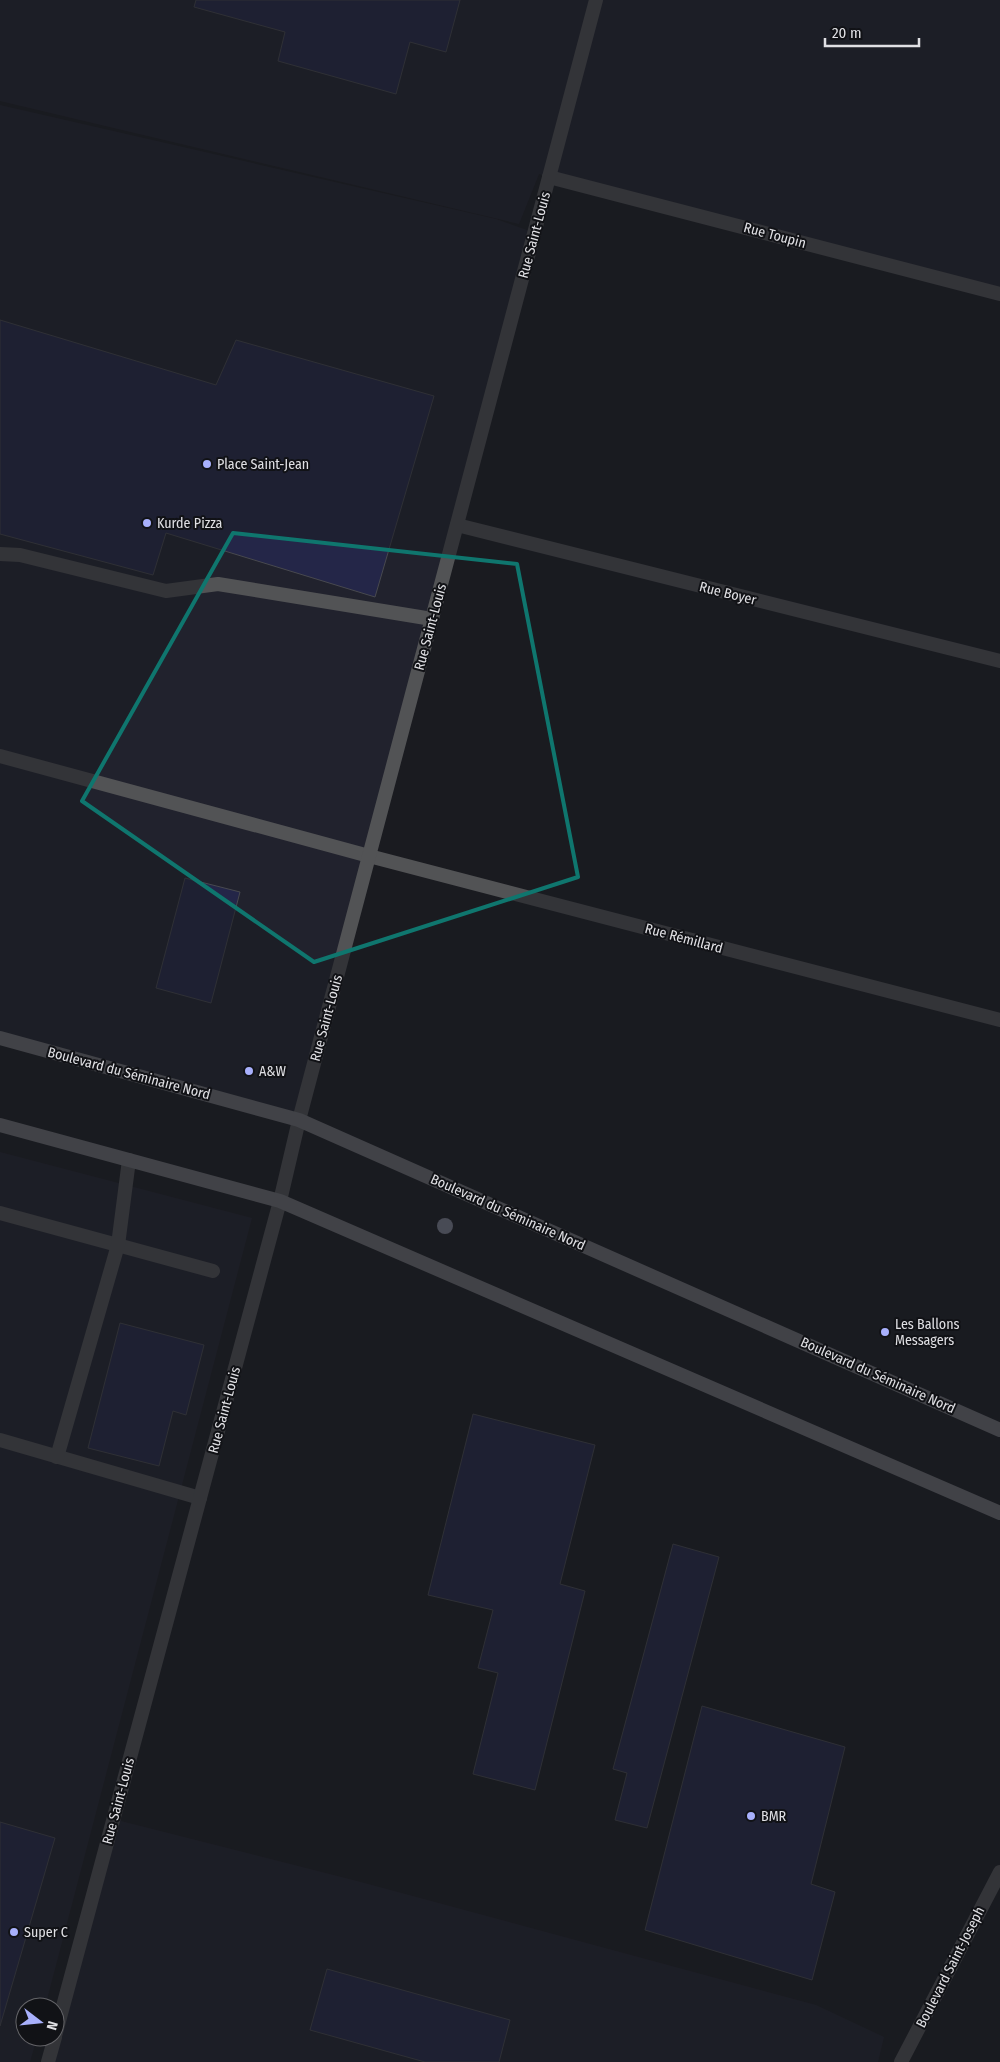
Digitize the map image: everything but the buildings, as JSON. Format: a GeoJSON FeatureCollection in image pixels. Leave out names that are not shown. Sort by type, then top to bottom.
{"type":"FeatureCollection","features":[{"type":"Feature","properties":{"kind":"main road","name":"Boulevard du Séminaire Nord"},"geometry":{"type":"LineString","coordinates":[[0,1038],[299,1120],[1000,1430]]}},
{"type":"Feature","properties":{"kind":"main road"},"geometry":{"type":"LineString","coordinates":[[0,1125],[280,1200],[1000,1513]]}},
{"type":"Feature","properties":{"kind":"street","name":"Rue Saint-Louis"},"geometry":{"type":"LineString","coordinates":[[65,1999],[280,1200],[299,1120],[596,0]]}},
{"type":"Feature","properties":{"kind":"street","name":"Rue Toupin"},"geometry":{"type":"LineString","coordinates":[[550,177],[1000,294]]}},
{"type":"Feature","properties":{"kind":"street","name":"Rue Boyer"},"geometry":{"type":"LineString","coordinates":[[457,525],[1000,661]]}},
{"type":"Feature","properties":{"kind":"street"},"geometry":{"type":"LineString","coordinates":[[0,554],[20,555],[166,591],[218,584],[432,619]]}},
{"type":"Feature","properties":{"kind":"street","name":"Rue Rémillard"},"geometry":{"type":"LineString","coordinates":[[0,756],[369,856],[1000,1020]]}},
{"type":"Feature","properties":{"kind":"street"},"geometry":{"type":"LineString","coordinates":[[57,1457],[118,1245],[129,1160]]}},
{"type":"Feature","properties":{"kind":"street"},"geometry":{"type":"LineString","coordinates":[[0,1213],[213,1271]]}},
{"type":"Feature","properties":{"kind":"street"},"geometry":{"type":"LineString","coordinates":[[0,1440],[200,1498]]}},
{"type":"Feature","properties":{"kind":"street","name":"Boulevard Saint-Joseph"},"geometry":{"type":"LineString","coordinates":[[901,2062],[1000,1872]]}},
{"type":"Feature","properties":{"kind":"street","name":"Rue Saint-Louis"},"geometry":{"type":"LineString","coordinates":[[48,2062],[52,2047]]}},
{"type":"Feature","properties":{"kind":"highlighted area"},"geometry":{"type":"Polygon","coordinates":[[[233,533],[517,564],[578,877],[314,962],[82,801],[233,533]]]}},
{"type":"Feature","properties":{"kind":"shaded area"},"geometry":{"type":"Polygon","coordinates":[[[0,0],[1000,0],[1000,294],[539,174],[519,224],[0,101],[0,0]]]}},
{"type":"Feature","properties":{"kind":"shaded area"},"geometry":{"type":"Polygon","coordinates":[[[0,105],[496,219],[535,233],[299,1120],[0,1039],[0,105]]]}},
{"type":"Feature","properties":{"kind":"shaded area"},"geometry":{"type":"Polygon","coordinates":[[[0,1152],[252,1218],[48,1997],[15,1997],[15,2047],[34,2047],[30,2062],[0,2062],[0,1152]]]}},
{"type":"Feature","properties":{"kind":"shaded area"},"geometry":{"type":"Polygon","coordinates":[[[113,1819],[357,1881],[816,2005],[884,2037],[878,2062],[48,2062],[52,2047],[65,2047],[65,1998],[113,1819]]]}},
{"type":"Feature","properties":{"kind":"place","name":"Place Saint-Jean"},"geometry":{"type":"Point","coordinates":[207,464]}},
{"type":"Feature","properties":{"kind":"place","name":"Kurde Pizza"},"geometry":{"type":"Point","coordinates":[147,523]}},
{"type":"Feature","properties":{"kind":"place","name":"A&W"},"geometry":{"type":"Point","coordinates":[249,1071]}},
{"type":"Feature","properties":{"kind":"place","name":"Les Ballons Messagers"},"geometry":{"type":"Point","coordinates":[885,1332]}},
{"type":"Feature","properties":{"kind":"place","name":"BMR"},"geometry":{"type":"Point","coordinates":[751,1816]}},
{"type":"Feature","properties":{"kind":"place","name":"Super C"},"geometry":{"type":"Point","coordinates":[14,1932]}}]}
